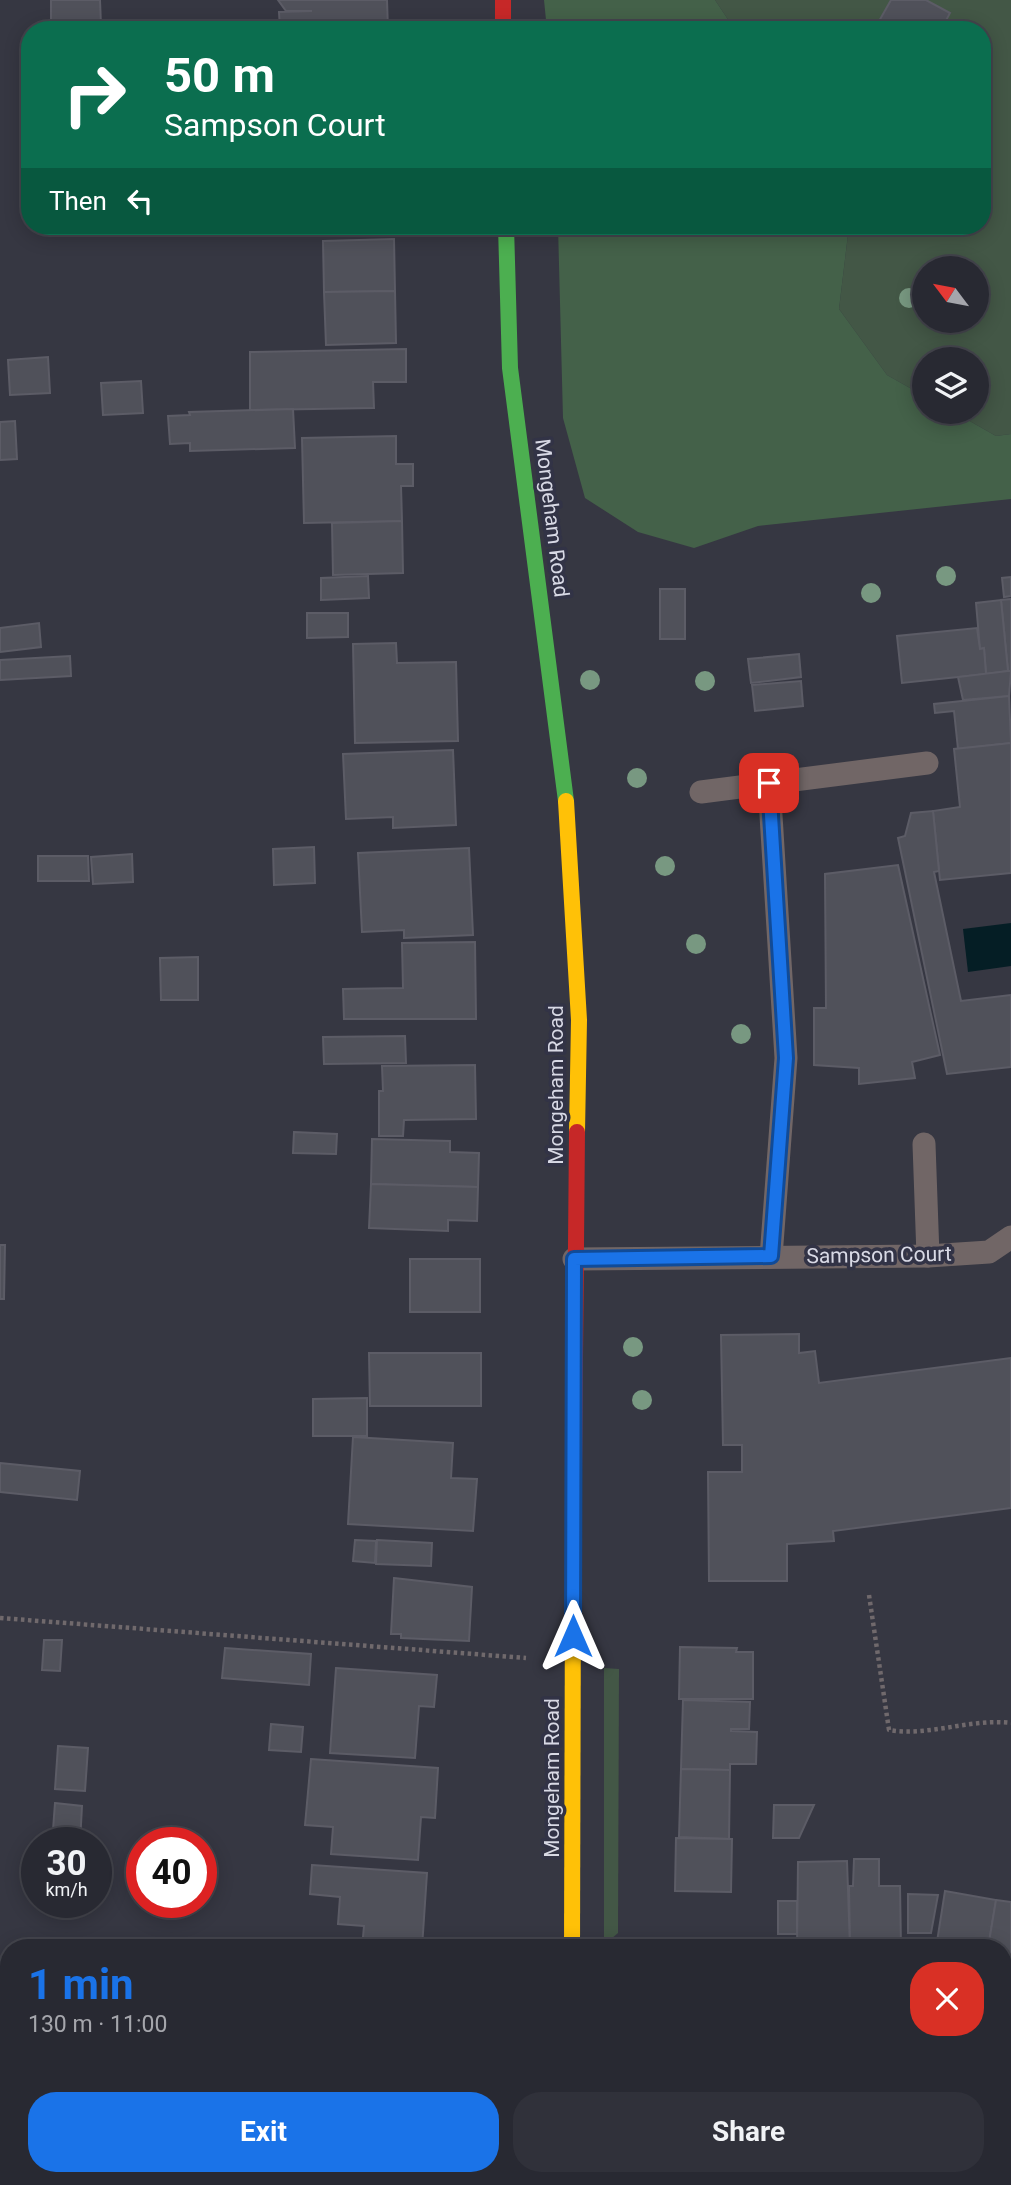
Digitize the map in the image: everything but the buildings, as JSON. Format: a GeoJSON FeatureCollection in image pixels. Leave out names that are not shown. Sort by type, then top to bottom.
{"type":"FeatureCollection","features":[{"type":"Feature","properties":{"kind":"street"},"geometry":{"type":"LineString","coordinates":[[503,0],[503,21]]}},
{"type":"Feature","properties":{"kind":"street","name":"Mongeham Road"},"geometry":{"type":"LineString","coordinates":[[506,235],[510,368],[568,820],[579,1020],[574,1259],[572,1939]]}},
{"type":"Feature","properties":{"kind":"lane"},"geometry":{"type":"LineString","coordinates":[[701,792],[927,763]]}},
{"type":"Feature","properties":{"kind":"lane"},"geometry":{"type":"LineString","coordinates":[[769,783],[786,1058],[771,1256]]}},
{"type":"Feature","properties":{"kind":"lane"},"geometry":{"type":"LineString","coordinates":[[923,1144],[928,1256]]}},
{"type":"Feature","properties":{"kind":"lane","name":"Sampson Court"},"geometry":{"type":"LineString","coordinates":[[574,1259],[928,1256],[989,1252],[1011,1237]]}},
{"type":"Feature","properties":{"kind":"path"},"geometry":{"type":"LineString","coordinates":[[869,1595],[889,1730],[990,1720],[1011,1723]]}},
{"type":"Feature","properties":{"kind":"path"},"geometry":{"type":"LineString","coordinates":[[0,1618],[573,1662]]}},
{"type":"Feature","properties":{"kind":"green space"},"geometry":{"type":"Polygon","coordinates":[[[544,0],[715,0],[729,21],[546,21],[544,0]]]}},
{"type":"Feature","properties":{"kind":"green space"},"geometry":{"type":"Polygon","coordinates":[[[715,0],[1011,0],[1011,434],[996,436],[975,424],[989,424],[989,347],[912,347],[912,389],[887,375],[839,309],[848,235],[991,235],[991,21],[729,21],[715,0]]]}},
{"type":"Feature","properties":{"kind":"green space"},"geometry":{"type":"Polygon","coordinates":[[[558,235],[848,235],[839,309],[887,375],[912,389],[912,424],[975,424],[996,436],[1011,434],[1011,499],[758,526],[694,548],[638,532],[585,498],[563,418],[558,235]]]}},
{"type":"Feature","properties":{"kind":"green space"},"geometry":{"type":"Polygon","coordinates":[[[604,1668],[619,1669],[618,1933],[611,1939],[604,1939],[604,1668]]]}},
{"type":"Feature","properties":{"kind":"water"},"geometry":{"type":"Polygon","coordinates":[[[1011,923],[1011,966],[968,972],[963,929],[1011,923]]]}},
{"type":"Feature","properties":{"kind":"traffic: fast"},"geometry":{"type":"LineString","coordinates":[[506,235],[510,368],[566,801]]}},
{"type":"Feature","properties":{"kind":"traffic: slow"},"geometry":{"type":"LineString","coordinates":[[566,801],[579,1020],[577,1132]]}},
{"type":"Feature","properties":{"kind":"traffic: slow"},"geometry":{"type":"LineString","coordinates":[[572,1939],[573,1585]]}},
{"type":"Feature","properties":{"kind":"traffic: jam"},"geometry":{"type":"LineString","coordinates":[[503,0],[503,21]]}},
{"type":"Feature","properties":{"kind":"traffic: jam"},"geometry":{"type":"LineString","coordinates":[[573,1585],[577,1132]]}},
{"type":"Feature","properties":{"kind":"route"},"geometry":{"type":"LineString","coordinates":[[573,1636],[574,1259],[771,1256],[786,1058],[769,783]]}}]}
